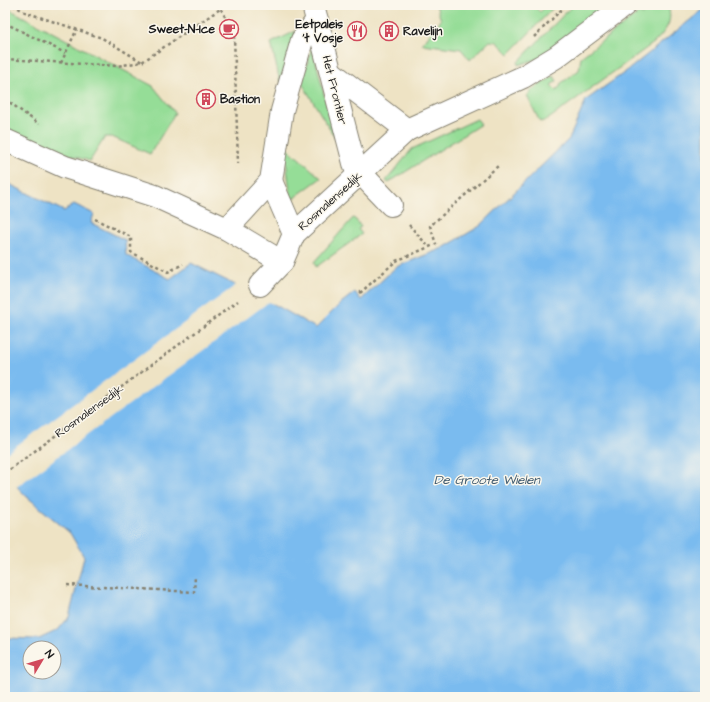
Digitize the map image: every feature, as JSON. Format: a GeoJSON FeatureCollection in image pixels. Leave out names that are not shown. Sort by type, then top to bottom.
{"type":"FeatureCollection","features":[{"type":"Feature","properties":{"kind":"street","name":"Rosmalensedijk"},"geometry":{"type":"LineString","coordinates":[[260,285],[282,262],[294,234],[407,130],[523,77],[556,57],[625,5]]}},
{"type":"Feature","properties":{"kind":"street"},"geometry":{"type":"LineString","coordinates":[[294,234],[271,181],[282,112],[302,40],[315,12]]}},
{"type":"Feature","properties":{"kind":"street","name":"Het Frontier"},"geometry":{"type":"LineString","coordinates":[[315,12],[355,167],[360,174]]}},
{"type":"Feature","properties":{"kind":"street"},"geometry":{"type":"LineString","coordinates":[[331,72],[407,130]]}},
{"type":"Feature","properties":{"kind":"street"},"geometry":{"type":"LineString","coordinates":[[5,140],[65,166],[155,196],[227,229],[282,262]]}},
{"type":"Feature","properties":{"kind":"street"},"geometry":{"type":"LineString","coordinates":[[360,174],[391,205]]}},
{"type":"Feature","properties":{"kind":"street"},"geometry":{"type":"LineString","coordinates":[[227,229],[271,181]]}},
{"type":"Feature","properties":{"kind":"path"},"geometry":{"type":"LineString","coordinates":[[13,5],[25,12],[102,38],[142,62]]}},
{"type":"Feature","properties":{"kind":"path"},"geometry":{"type":"LineString","coordinates":[[5,59],[117,66],[142,62],[226,5]]}},
{"type":"Feature","properties":{"kind":"path"},"geometry":{"type":"LineString","coordinates":[[533,38],[566,5]]}},
{"type":"Feature","properties":{"kind":"path"},"geometry":{"type":"LineString","coordinates":[[221,9],[234,34],[238,164]]}},
{"type":"Feature","properties":{"kind":"path"},"geometry":{"type":"LineString","coordinates":[[5,23],[65,53]]}},
{"type":"Feature","properties":{"kind":"path"},"geometry":{"type":"LineString","coordinates":[[60,63],[77,29]]}},
{"type":"Feature","properties":{"kind":"path"},"geometry":{"type":"LineString","coordinates":[[360,293],[396,261],[436,244],[430,226],[498,166]]}},
{"type":"Feature","properties":{"kind":"path"},"geometry":{"type":"LineString","coordinates":[[95,219],[131,237],[130,252],[168,272],[183,264]]}},
{"type":"Feature","properties":{"kind":"path"},"geometry":{"type":"LineString","coordinates":[[410,225],[429,247]]}},
{"type":"Feature","properties":{"kind":"path","name":"Rosmalensedijk"},"geometry":{"type":"LineString","coordinates":[[5,473],[260,285]]}},
{"type":"Feature","properties":{"kind":"path"},"geometry":{"type":"LineString","coordinates":[[67,585],[194,592],[195,576]]}},
{"type":"Feature","properties":{"kind":"green space"},"geometry":{"type":"Polygon","coordinates":[[[436,5],[533,5],[540,12],[547,5],[556,5],[509,54],[497,42],[490,41],[470,60],[461,49],[422,44],[441,20],[436,5]]]}},
{"type":"Feature","properties":{"kind":"green space"},"geometry":{"type":"Polygon","coordinates":[[[573,5],[612,5],[543,57],[518,65],[518,62],[573,5]]]}},
{"type":"Feature","properties":{"kind":"green space"},"geometry":{"type":"Polygon","coordinates":[[[656,5],[668,5],[670,16],[666,29],[655,42],[547,120],[540,122],[527,96],[531,93],[530,91],[554,76],[557,81],[551,85],[556,90],[561,86],[560,84],[579,70],[581,57],[640,12],[642,15],[656,5]]]}},
{"type":"Feature","properties":{"kind":"green space"},"geometry":{"type":"Polygon","coordinates":[[[5,7],[153,86],[175,113],[150,154],[112,137],[105,137],[90,161],[51,150],[5,131],[5,7]]]}},
{"type":"Feature","properties":{"kind":"green space"},"geometry":{"type":"Polygon","coordinates":[[[296,31],[280,82],[271,43],[296,31]]]}},
{"type":"Feature","properties":{"kind":"green space"},"geometry":{"type":"Polygon","coordinates":[[[312,46],[335,138],[302,83],[312,46]]]}},
{"type":"Feature","properties":{"kind":"green space"},"geometry":{"type":"Polygon","coordinates":[[[477,119],[481,124],[388,183],[386,181],[412,149],[477,119]]]}},
{"type":"Feature","properties":{"kind":"green space"},"geometry":{"type":"Polygon","coordinates":[[[284,145],[321,178],[291,200],[284,145]]]}},
{"type":"Feature","properties":{"kind":"green space"},"geometry":{"type":"Polygon","coordinates":[[[353,218],[361,227],[358,229],[362,234],[316,267],[314,262],[353,218]]]}},
{"type":"Feature","properties":{"kind":"water","name":"De Groote Wielen"},"geometry":{"type":"Polygon","coordinates":[[[705,8],[705,697],[5,697],[5,638],[39,639],[58,630],[69,617],[84,557],[70,533],[26,496],[5,474],[5,182],[64,211],[74,204],[94,214],[91,223],[125,240],[126,255],[170,279],[191,263],[272,303],[316,328],[341,303],[355,292],[361,300],[396,267],[443,248],[480,226],[569,139],[586,100],[628,70],[705,8]]]}},
{"type":"Feature","properties":{"kind":"pier"},"geometry":{"type":"Polygon","coordinates":[[[233,281],[274,301],[273,302],[275,303],[273,304],[269,302],[15,488],[5,477],[5,454],[236,285],[232,282],[233,281]]]}},
{"type":"Feature","properties":{"kind":"place","name":"Sweet-N-Ice"},"geometry":{"type":"Point","coordinates":[229,29]}},
{"type":"Feature","properties":{"kind":"place","name":"Eetpaleis 't Vosje"},"geometry":{"type":"Point","coordinates":[357,31]}},
{"type":"Feature","properties":{"kind":"place","name":"Ravelijn"},"geometry":{"type":"Point","coordinates":[389,31]}},
{"type":"Feature","properties":{"kind":"place","name":"Bastion"},"geometry":{"type":"Point","coordinates":[206,99]}}]}
